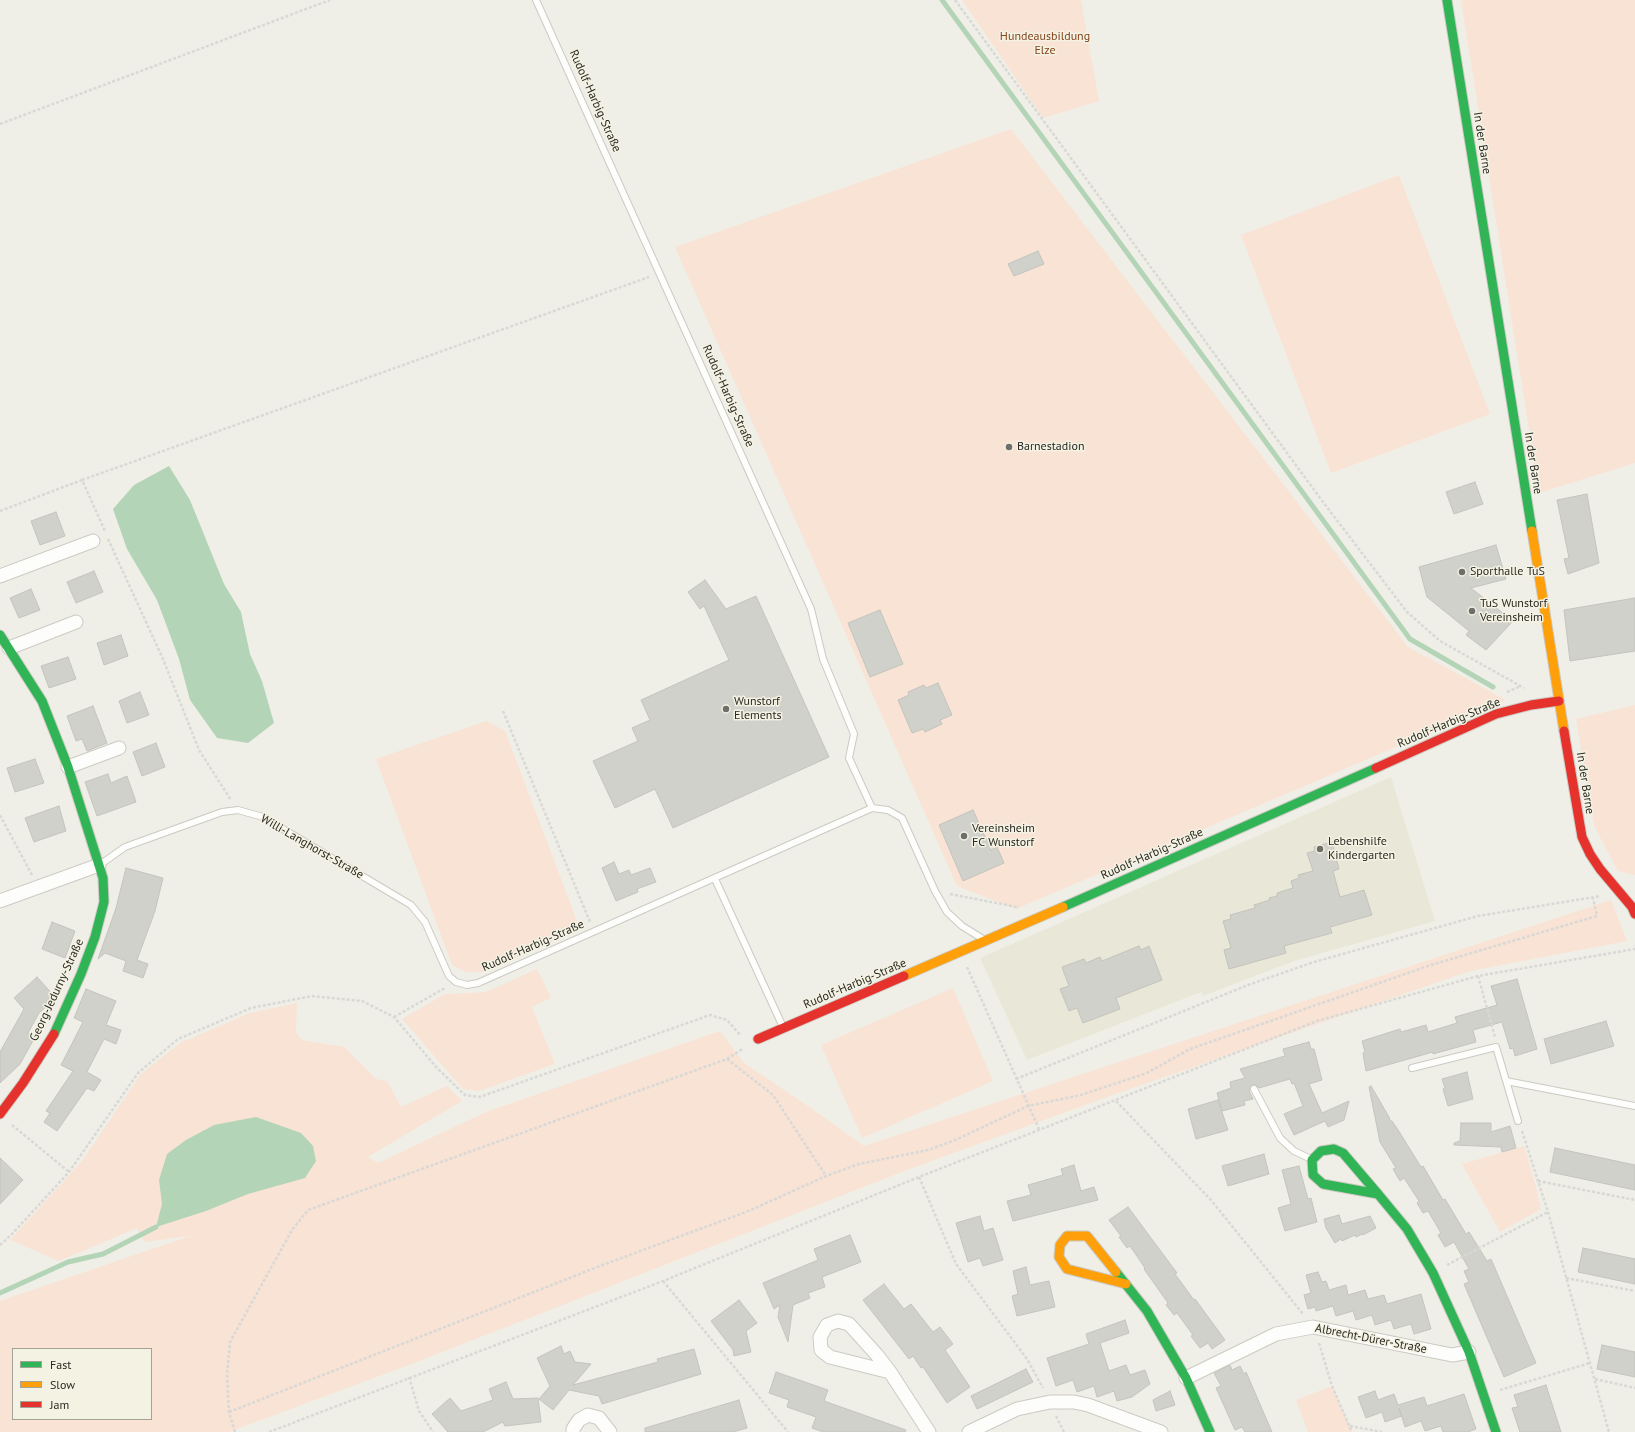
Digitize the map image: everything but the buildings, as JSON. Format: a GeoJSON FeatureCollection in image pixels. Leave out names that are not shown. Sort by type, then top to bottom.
{"type":"FeatureCollection","features":[{"type":"Feature","properties":{"kind":"street","name":"In der Barne"},"geometry":{"type":"LineString","coordinates":[[1447,0],[1582,837],[1596,864],[1616,890],[1634,909]]}},
{"type":"Feature","properties":{"kind":"street"},"geometry":{"type":"LineString","coordinates":[[0,576],[93,541]]}},
{"type":"Feature","properties":{"kind":"street"},"geometry":{"type":"LineString","coordinates":[[9,648],[76,622]]}},
{"type":"Feature","properties":{"kind":"street","name":"Georg-Jedurny-Straße"},"geometry":{"type":"LineString","coordinates":[[0,635],[42,701],[68,767],[103,878],[104,902],[95,937],[81,974],[54,1033],[23,1083],[0,1114]]}},
{"type":"Feature","properties":{"kind":"street","name":"Rudolf-Harbig-Straße"},"geometry":{"type":"LineString","coordinates":[[758,1039],[986,941],[1496,714],[1531,705],[1559,701]]}},
{"type":"Feature","properties":{"kind":"street"},"geometry":{"type":"LineString","coordinates":[[68,767],[119,748]]}},
{"type":"Feature","properties":{"kind":"street","name":"Willi-Langhorst-Straße"},"geometry":{"type":"LineString","coordinates":[[0,901],[99,865]]}},
{"type":"Feature","properties":{"kind":"street"},"geometry":{"type":"LineString","coordinates":[[1378,1194],[1323,1184],[1313,1175],[1312,1160],[1321,1151],[1334,1149],[1343,1153],[1378,1194],[1407,1229],[1433,1273],[1469,1352],[1496,1432]]}},
{"type":"Feature","properties":{"kind":"street"},"geometry":{"type":"LineString","coordinates":[[1126,1284],[1067,1269],[1059,1258],[1060,1245],[1067,1236],[1087,1236],[1126,1284],[1147,1311],[1186,1378],[1210,1432]]}},
{"type":"Feature","properties":{"kind":"street"},"geometry":{"type":"LineString","coordinates":[[890,1372],[830,1357],[821,1350],[820,1337],[827,1325],[838,1321],[849,1324],[890,1372],[928,1432]]}},
{"type":"Feature","properties":{"kind":"street","name":"Albrecht-Dürer-Straße"},"geometry":{"type":"LineString","coordinates":[[1186,1378],[1276,1334],[1314,1327],[1452,1355],[1469,1352]]}},
{"type":"Feature","properties":{"kind":"street"},"geometry":{"type":"LineString","coordinates":[[969,1432],[1017,1409],[1050,1402],[1074,1402],[1088,1405],[1161,1432]]}},
{"type":"Feature","properties":{"kind":"street"},"geometry":{"type":"LineString","coordinates":[[573,1432],[573,1429],[579,1420],[588,1415],[599,1418],[610,1432]]}},
{"type":"Feature","properties":{"kind":"lane","name":"Rudolf-Harbig-Straße"},"geometry":{"type":"LineString","coordinates":[[456,982],[467,985],[478,983],[872,808],[849,758],[854,734],[823,660],[811,609],[536,0]]}},
{"type":"Feature","properties":{"kind":"lane"},"geometry":{"type":"LineString","coordinates":[[872,808],[888,810],[902,818],[935,891],[947,912],[962,926],[986,941]]}},
{"type":"Feature","properties":{"kind":"lane","name":"Willi-Langhorst-Straße"},"geometry":{"type":"LineString","coordinates":[[99,865],[125,847],[222,812],[238,810],[263,817],[410,905],[424,922],[449,976],[456,982]]}},
{"type":"Feature","properties":{"kind":"lane"},"geometry":{"type":"LineString","coordinates":[[715,879],[783,1028]]}},
{"type":"Feature","properties":{"kind":"lane"},"geometry":{"type":"LineString","coordinates":[[1412,1068],[1496,1047],[1518,1121]]}},
{"type":"Feature","properties":{"kind":"lane"},"geometry":{"type":"LineString","coordinates":[[1506,1081],[1635,1106]]}},
{"type":"Feature","properties":{"kind":"lane"},"geometry":{"type":"LineString","coordinates":[[1254,1089],[1280,1138],[1294,1151],[1312,1160]]}},
{"type":"Feature","properties":{"kind":"path"},"geometry":{"type":"LineString","coordinates":[[0,124],[330,0]]}},
{"type":"Feature","properties":{"kind":"path"},"geometry":{"type":"LineString","coordinates":[[955,0],[1323,502],[1407,612],[1440,641],[1527,690]]}},
{"type":"Feature","properties":{"kind":"path"},"geometry":{"type":"LineString","coordinates":[[0,511],[82,480],[659,273]]}},
{"type":"Feature","properties":{"kind":"path"},"geometry":{"type":"LineString","coordinates":[[82,480],[163,659],[199,750],[238,810]]}},
{"type":"Feature","properties":{"kind":"path"},"geometry":{"type":"LineString","coordinates":[[1506,692],[1520,686]]}},
{"type":"Feature","properties":{"kind":"path"},"geometry":{"type":"LineString","coordinates":[[503,711],[594,932]]}},
{"type":"Feature","properties":{"kind":"path"},"geometry":{"type":"LineString","coordinates":[[0,815],[38,887]]}},
{"type":"Feature","properties":{"kind":"path"},"geometry":{"type":"LineString","coordinates":[[1016,1079],[1248,985],[1314,962],[1478,916],[1593,898],[1616,890]]}},
{"type":"Feature","properties":{"kind":"path"},"geometry":{"type":"LineString","coordinates":[[935,891],[1017,907],[1024,904]]}},
{"type":"Feature","properties":{"kind":"path"},"geometry":{"type":"LineString","coordinates":[[229,1412],[600,1266],[751,1210],[826,1176],[859,1164],[928,1150],[953,1141],[1028,1106],[1081,1095],[1147,1073],[1190,1048],[1431,964],[1597,916],[1593,898]]}},
{"type":"Feature","properties":{"kind":"path"},"geometry":{"type":"LineString","coordinates":[[269,1432],[409,1377],[663,1281],[919,1177],[1317,1021],[1478,976],[1635,949]]}},
{"type":"Feature","properties":{"kind":"path"},"geometry":{"type":"LineString","coordinates":[[960,952],[1040,1130]]}},
{"type":"Feature","properties":{"kind":"path"},"geometry":{"type":"LineString","coordinates":[[1478,976],[1497,1042],[1496,1047]]}},
{"type":"Feature","properties":{"kind":"path"},"geometry":{"type":"LineString","coordinates":[[394,1017],[456,982]]}},
{"type":"Feature","properties":{"kind":"path"},"geometry":{"type":"LineString","coordinates":[[0,1245],[13,1233],[69,1172],[138,1073],[178,1039],[251,1008],[312,996],[362,1001],[394,1017],[437,1068],[465,1095],[480,1097],[710,1015],[727,1020],[741,1036],[758,1039]]}},
{"type":"Feature","properties":{"kind":"path"},"geometry":{"type":"LineString","coordinates":[[235,1432],[229,1412],[227,1374],[230,1342],[292,1230],[308,1210],[727,1058],[758,1039]]}},
{"type":"Feature","properties":{"kind":"path"},"geometry":{"type":"LineString","coordinates":[[727,1058],[773,1094],[826,1176]]}},
{"type":"Feature","properties":{"kind":"path"},"geometry":{"type":"LineString","coordinates":[[1116,1101],[1211,1200],[1314,1327],[1332,1386],[1352,1432]]}},
{"type":"Feature","properties":{"kind":"path"},"geometry":{"type":"LineString","coordinates":[[1518,1121],[1548,1212],[1609,1432]]}},
{"type":"Feature","properties":{"kind":"path"},"geometry":{"type":"LineString","coordinates":[[12,1125],[69,1172]]}},
{"type":"Feature","properties":{"kind":"path"},"geometry":{"type":"LineString","coordinates":[[919,1177],[956,1264],[1027,1359],[1050,1402]]}},
{"type":"Feature","properties":{"kind":"path"},"geometry":{"type":"LineString","coordinates":[[1538,1181],[1635,1200]]}},
{"type":"Feature","properties":{"kind":"path"},"geometry":{"type":"LineString","coordinates":[[1433,1273],[1548,1212]]}},
{"type":"Feature","properties":{"kind":"path"},"geometry":{"type":"LineString","coordinates":[[1566,1278],[1635,1291]]}},
{"type":"Feature","properties":{"kind":"path"},"geometry":{"type":"LineString","coordinates":[[663,1281],[788,1432]]}},
{"type":"Feature","properties":{"kind":"path"},"geometry":{"type":"LineString","coordinates":[[1484,1395],[1590,1363]]}},
{"type":"Feature","properties":{"kind":"path"},"geometry":{"type":"LineString","coordinates":[[409,1377],[419,1411],[433,1432]]}},
{"type":"Feature","properties":{"kind":"path"},"geometry":{"type":"LineString","coordinates":[[1595,1379],[1635,1388]]}},
{"type":"Feature","properties":{"kind":"path"},"geometry":{"type":"LineString","coordinates":[[1349,1426],[1382,1432]]}},
{"type":"Feature","properties":{"kind":"shaded area"},"geometry":{"type":"Polygon","coordinates":[[[169,466],[190,500],[224,584],[241,612],[250,654],[262,681],[274,723],[248,743],[217,738],[190,700],[179,659],[157,600],[127,549],[113,509],[134,485],[169,466]]]}},
{"type":"Feature","properties":{"kind":"shaded area","name":"Lebenshilfe Kindergarten"},"geometry":{"type":"Polygon","coordinates":[[[1391,777],[1435,921],[1294,961],[1203,996],[1201,992],[1027,1060],[980,958],[1391,777]]]}},
{"type":"Feature","properties":{"kind":"shaded area"},"geometry":{"type":"Polygon","coordinates":[[[256,1117],[301,1133],[313,1146],[316,1161],[305,1178],[248,1194],[206,1211],[156,1227],[162,1204],[159,1180],[167,1154],[186,1140],[214,1125],[256,1117]]]}},
{"type":"Feature","properties":{"kind":"green space","name":"Hundeausbildung Elze"},"geometry":{"type":"Polygon","coordinates":[[[962,0],[1081,0],[1099,101],[1043,118],[962,0]]]}},
{"type":"Feature","properties":{"kind":"green space"},"geometry":{"type":"Polygon","coordinates":[[[1461,0],[1635,0],[1635,463],[1539,493],[1461,0]]]}},
{"type":"Feature","properties":{"kind":"green space","name":"Barnestadion"},"geometry":{"type":"Polygon","coordinates":[[[1011,129],[1408,647],[1506,700],[1016,909],[957,886],[675,247],[1011,129]]]}},
{"type":"Feature","properties":{"kind":"green space"},"geometry":{"type":"Polygon","coordinates":[[[1399,175],[1490,414],[1331,473],[1241,235],[1399,175]]]}},
{"type":"Feature","properties":{"kind":"green space"},"geometry":{"type":"Polygon","coordinates":[[[1635,705],[1635,875],[1618,871],[1594,826],[1576,719],[1635,705]]]}},
{"type":"Feature","properties":{"kind":"green space"},"geometry":{"type":"Polygon","coordinates":[[[486,721],[505,731],[580,929],[484,972],[466,972],[452,965],[376,759],[486,721]]]}},
{"type":"Feature","properties":{"kind":"green space"},"geometry":{"type":"Polygon","coordinates":[[[1611,900],[1627,941],[1470,971],[1107,1097],[907,1170],[422,1360],[229,1432],[0,1432],[0,1301],[190,1236],[144,1242],[137,1228],[59,1261],[10,1240],[82,1161],[141,1074],[180,1043],[250,1013],[297,1003],[296,1032],[302,1040],[344,1047],[376,1079],[387,1081],[401,1107],[447,1086],[462,1101],[368,1157],[378,1163],[486,1112],[720,1031],[744,1063],[864,1146],[1611,900]]]}},
{"type":"Feature","properties":{"kind":"green space"},"geometry":{"type":"Polygon","coordinates":[[[537,969],[551,998],[532,1007],[555,1064],[479,1091],[463,1089],[402,1019],[445,994],[486,992],[537,969]]]}},
{"type":"Feature","properties":{"kind":"green space"},"geometry":{"type":"Polygon","coordinates":[[[953,988],[993,1081],[862,1138],[821,1045],[953,988]]]}},
{"type":"Feature","properties":{"kind":"green space"},"geometry":{"type":"Polygon","coordinates":[[[1524,1146],[1541,1209],[1500,1232],[1462,1164],[1524,1146]]]}},
{"type":"Feature","properties":{"kind":"green space"},"geometry":{"type":"Polygon","coordinates":[[[1332,1386],[1352,1432],[1308,1432],[1296,1400],[1332,1386]]]}},
{"type":"Feature","properties":{"kind":"waterway"},"geometry":{"type":"LineString","coordinates":[[942,0],[1410,639],[1493,687]]}},
{"type":"Feature","properties":{"kind":"waterway"},"geometry":{"type":"LineString","coordinates":[[0,1293],[68,1262],[103,1254],[156,1227]]}},
{"type":"Feature","properties":{"kind":"traffic: fast"},"geometry":{"type":"LineString","coordinates":[[1447,0],[1532,531]]}},
{"type":"Feature","properties":{"kind":"traffic: fast"},"geometry":{"type":"LineString","coordinates":[[0,635],[42,701],[68,767],[103,878],[104,902],[95,937],[81,974],[54,1034]]}},
{"type":"Feature","properties":{"kind":"traffic: fast"},"geometry":{"type":"LineString","coordinates":[[1063,907],[1376,768]]}},
{"type":"Feature","properties":{"kind":"traffic: fast"},"geometry":{"type":"LineString","coordinates":[[1378,1194],[1323,1184],[1313,1175],[1312,1160],[1321,1151],[1334,1149],[1343,1153],[1378,1194],[1407,1229],[1433,1273],[1469,1352],[1496,1432]]}},
{"type":"Feature","properties":{"kind":"traffic: fast"},"geometry":{"type":"LineString","coordinates":[[1116,1272],[1147,1311],[1186,1378],[1210,1432]]}},
{"type":"Feature","properties":{"kind":"traffic: slow"},"geometry":{"type":"LineString","coordinates":[[1532,531],[1564,731]]}},
{"type":"Feature","properties":{"kind":"traffic: slow"},"geometry":{"type":"LineString","coordinates":[[904,976],[1063,907]]}},
{"type":"Feature","properties":{"kind":"traffic: slow"},"geometry":{"type":"LineString","coordinates":[[1116,1272],[1087,1236],[1067,1236],[1060,1245],[1059,1257],[1067,1269],[1126,1284]]}},
{"type":"Feature","properties":{"kind":"traffic: jam"},"geometry":{"type":"LineString","coordinates":[[1376,768],[1496,714],[1531,705],[1559,701]]}},
{"type":"Feature","properties":{"kind":"traffic: jam"},"geometry":{"type":"LineString","coordinates":[[1564,731],[1582,837],[1590,854],[1600,869],[1632,907],[1635,914]]}},
{"type":"Feature","properties":{"kind":"traffic: jam"},"geometry":{"type":"LineString","coordinates":[[758,1039],[904,976]]}},
{"type":"Feature","properties":{"kind":"traffic: jam"},"geometry":{"type":"LineString","coordinates":[[0,1114],[23,1083],[54,1034]]}},
{"type":"Feature","properties":{"kind":"place","name":"Barnestadion"},"geometry":{"type":"Point","coordinates":[1009,447]}},
{"type":"Feature","properties":{"kind":"place","name":"Sporthalle TuS"},"geometry":{"type":"Point","coordinates":[1462,572]}},
{"type":"Feature","properties":{"kind":"place","name":"TuS Wunstorf Vereinsheim"},"geometry":{"type":"Point","coordinates":[1472,611]}},
{"type":"Feature","properties":{"kind":"place","name":"Wunstorf Elements"},"geometry":{"type":"Point","coordinates":[726,709]}},
{"type":"Feature","properties":{"kind":"place","name":"Vereinsheim FC Wunstorf"},"geometry":{"type":"Point","coordinates":[964,836]}},
{"type":"Feature","properties":{"kind":"place","name":"Lebenshilfe Kindergarten"},"geometry":{"type":"Point","coordinates":[1320,849]}}]}
